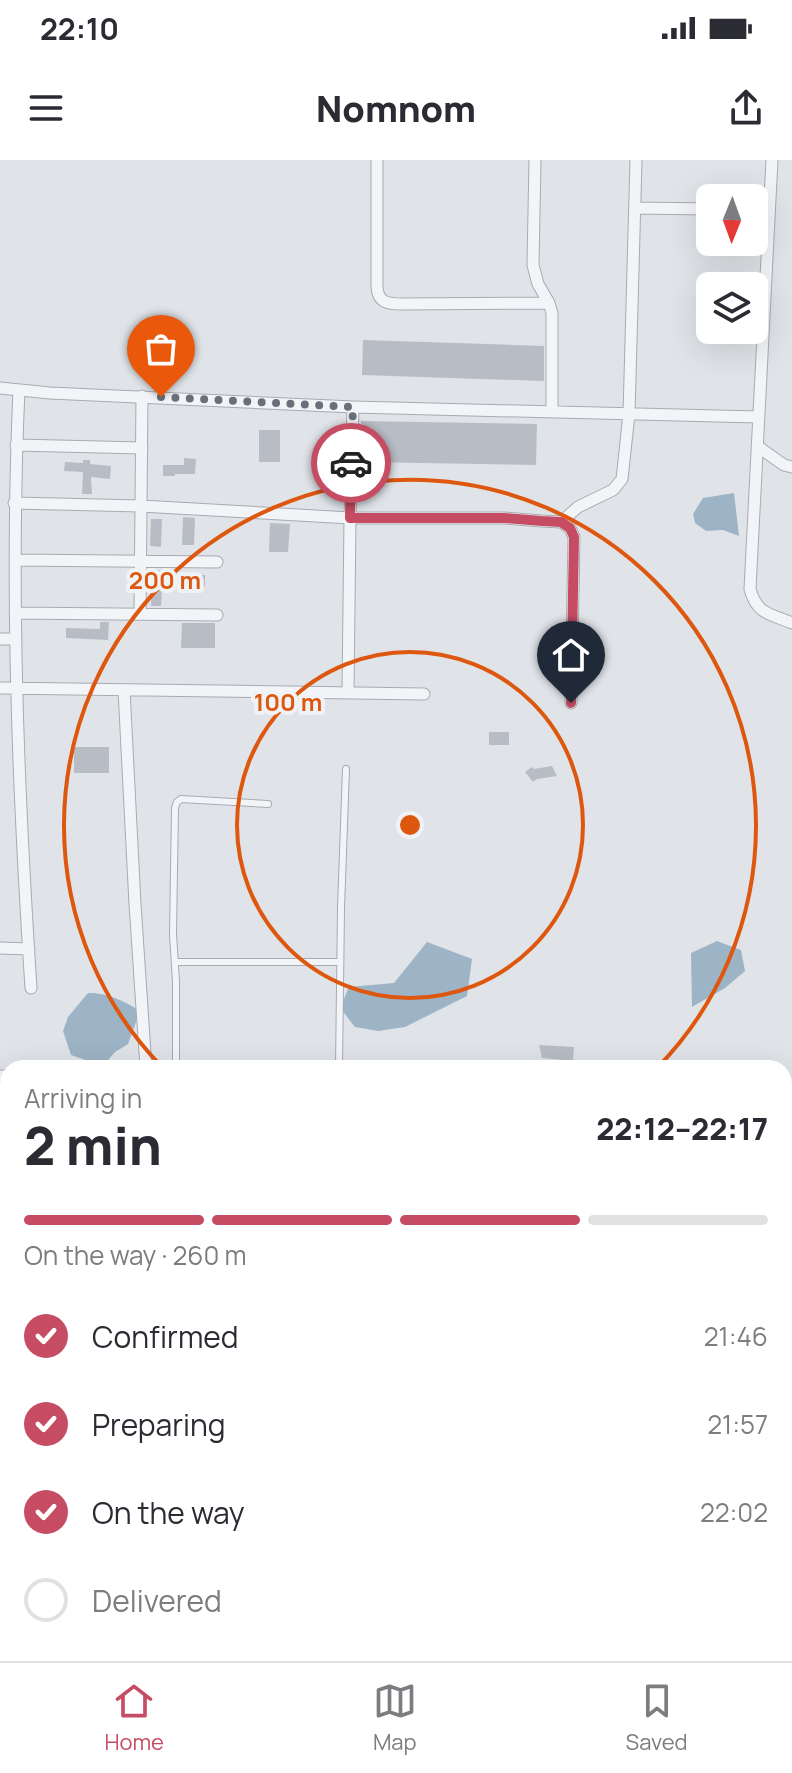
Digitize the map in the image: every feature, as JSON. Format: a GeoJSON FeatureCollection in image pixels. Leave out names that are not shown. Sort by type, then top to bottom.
{"type":"FeatureCollection","features":[{"type":"Feature","properties":{"kind":"street"},"geometry":{"type":"LineString","coordinates":[[377,160],[377,287],[384,303],[549,303]]}},
{"type":"Feature","properties":{"kind":"street"},"geometry":{"type":"LineString","coordinates":[[535,160],[533,265],[538,284],[549,303],[553,323],[552,412]]}},
{"type":"Feature","properties":{"kind":"street"},"geometry":{"type":"LineString","coordinates":[[561,522],[578,507],[613,490],[622,479],[629,414],[636,160]]}},
{"type":"Feature","properties":{"kind":"street"},"geometry":{"type":"LineString","coordinates":[[768,210],[772,160]]}},
{"type":"Feature","properties":{"kind":"street"},"geometry":{"type":"LineString","coordinates":[[635,208],[696,209]]}},
{"type":"Feature","properties":{"kind":"street"},"geometry":{"type":"LineString","coordinates":[[766,256],[750,589],[761,610],[792,623]]}},
{"type":"Feature","properties":{"kind":"street"},"geometry":{"type":"LineString","coordinates":[[0,388],[353,407],[758,417]]}},
{"type":"Feature","properties":{"kind":"street"},"geometry":{"type":"LineString","coordinates":[[19,390],[14,503],[15,639],[31,988]]}},
{"type":"Feature","properties":{"kind":"street"},"geometry":{"type":"LineString","coordinates":[[140,614],[142,396]]}},
{"type":"Feature","properties":{"kind":"street"},"geometry":{"type":"LineString","coordinates":[[348,693],[353,407]]}},
{"type":"Feature","properties":{"kind":"street"},"geometry":{"type":"LineString","coordinates":[[16,445],[142,448]]}},
{"type":"Feature","properties":{"kind":"street"},"geometry":{"type":"LineString","coordinates":[[757,446],[784,465],[792,467]]}},
{"type":"Feature","properties":{"kind":"street"},"geometry":{"type":"LineString","coordinates":[[14,503],[141,506],[350,518],[504,518],[561,522],[570,528],[574,537],[571,703]]}},
{"type":"Feature","properties":{"kind":"street"},"geometry":{"type":"LineString","coordinates":[[15,560],[217,562]]}},
{"type":"Feature","properties":{"kind":"street"},"geometry":{"type":"LineString","coordinates":[[15,613],[217,615]]}},
{"type":"Feature","properties":{"kind":"street"},"geometry":{"type":"LineString","coordinates":[[0,639],[15,639]]}},
{"type":"Feature","properties":{"kind":"street"},"geometry":{"type":"LineString","coordinates":[[0,688],[424,694]]}},
{"type":"Feature","properties":{"kind":"street"},"geometry":{"type":"LineString","coordinates":[[124,690],[145,1060]]}},
{"type":"Feature","properties":{"kind":"street"},"geometry":{"type":"LineString","coordinates":[[0,948],[29,949]]}},
{"type":"Feature","properties":{"kind":"lane"},"geometry":{"type":"LineString","coordinates":[[339,1060],[346,769]]}},
{"type":"Feature","properties":{"kind":"lane"},"geometry":{"type":"LineString","coordinates":[[176,1060],[173,934],[177,802],[188,799],[268,804]]}},
{"type":"Feature","properties":{"kind":"lane"},"geometry":{"type":"LineString","coordinates":[[175,962],[340,962]]}},
{"type":"Feature","properties":{"kind":"water"},"geometry":{"type":"Polygon","coordinates":[[[734,493],[739,536],[723,530],[706,531],[695,523],[693,514],[703,498],[734,493]]]}},
{"type":"Feature","properties":{"kind":"water"},"geometry":{"type":"Polygon","coordinates":[[[717,941],[741,950],[745,971],[725,988],[692,1007],[691,953],[717,941]]]}},
{"type":"Feature","properties":{"kind":"water"},"geometry":{"type":"Polygon","coordinates":[[[427,942],[472,959],[467,996],[405,1027],[378,1031],[355,1027],[343,1008],[349,987],[394,983],[427,942]]]}},
{"type":"Feature","properties":{"kind":"water"},"geometry":{"type":"Polygon","coordinates":[[[88,993],[115,998],[140,1011],[128,1044],[108,1060],[86,1060],[71,1055],[63,1031],[68,1017],[88,993]]]}},
{"type":"Feature","properties":{"kind":"building"},"geometry":{"type":"Polygon","coordinates":[[[363,340],[544,346],[544,381],[362,375],[363,340]]]}},
{"type":"Feature","properties":{"kind":"building"},"geometry":{"type":"Polygon","coordinates":[[[361,421],[537,424],[536,465],[360,462],[361,421]]]}},
{"type":"Feature","properties":{"kind":"building"},"geometry":{"type":"Polygon","coordinates":[[[259,430],[280,430],[280,462],[259,462],[259,430]]]}},
{"type":"Feature","properties":{"kind":"building"},"geometry":{"type":"Polygon","coordinates":[[[184,458],[196,459],[195,474],[163,476],[163,465],[184,465],[184,458]]]}},
{"type":"Feature","properties":{"kind":"building"},"geometry":{"type":"Polygon","coordinates":[[[83,460],[90,460],[90,464],[111,466],[110,479],[91,477],[92,494],[82,494],[83,472],[64,471],[65,462],[83,463],[83,460]]]}},
{"type":"Feature","properties":{"kind":"building"},"geometry":{"type":"Polygon","coordinates":[[[183,517],[195,518],[194,545],[182,545],[183,517]]]}},
{"type":"Feature","properties":{"kind":"building"},"geometry":{"type":"Polygon","coordinates":[[[151,519],[162,519],[161,547],[150,546],[151,519]]]}},
{"type":"Feature","properties":{"kind":"building"},"geometry":{"type":"Polygon","coordinates":[[[270,523],[290,524],[288,552],[269,552],[270,523]]]}},
{"type":"Feature","properties":{"kind":"building"},"geometry":{"type":"Polygon","coordinates":[[[152,570],[163,570],[161,606],[151,606],[152,570]]]}},
{"type":"Feature","properties":{"kind":"building"},"geometry":{"type":"Polygon","coordinates":[[[183,575],[205,575],[205,586],[182,586],[183,575]]]}},
{"type":"Feature","properties":{"kind":"building"},"geometry":{"type":"Polygon","coordinates":[[[100,622],[109,622],[108,640],[66,638],[66,628],[100,629],[100,622]]]}},
{"type":"Feature","properties":{"kind":"building"},"geometry":{"type":"Polygon","coordinates":[[[182,623],[215,623],[215,648],[181,648],[182,623]]]}},
{"type":"Feature","properties":{"kind":"building"},"geometry":{"type":"Polygon","coordinates":[[[489,732],[509,732],[509,745],[489,745],[489,732]]]}},
{"type":"Feature","properties":{"kind":"building"},"geometry":{"type":"Polygon","coordinates":[[[74,747],[109,747],[109,773],[74,773],[74,747]]]}},
{"type":"Feature","properties":{"kind":"building"},"geometry":{"type":"Polygon","coordinates":[[[552,766],[557,776],[533,782],[525,772],[532,767],[552,766]]]}},
{"type":"Feature","properties":{"kind":"building"},"geometry":{"type":"Polygon","coordinates":[[[539,1045],[574,1047],[573,1060],[542,1058],[539,1045]]]}},
{"type":"Feature","properties":{"kind":"way so far"},"geometry":{"type":"LineString","coordinates":[[161,397],[353,407],[351,463]]}},
{"type":"Feature","properties":{"kind":"route"},"geometry":{"type":"LineString","coordinates":[[351,463],[350,518],[504,518],[561,522],[570,528],[574,537],[571,703]]}}]}
